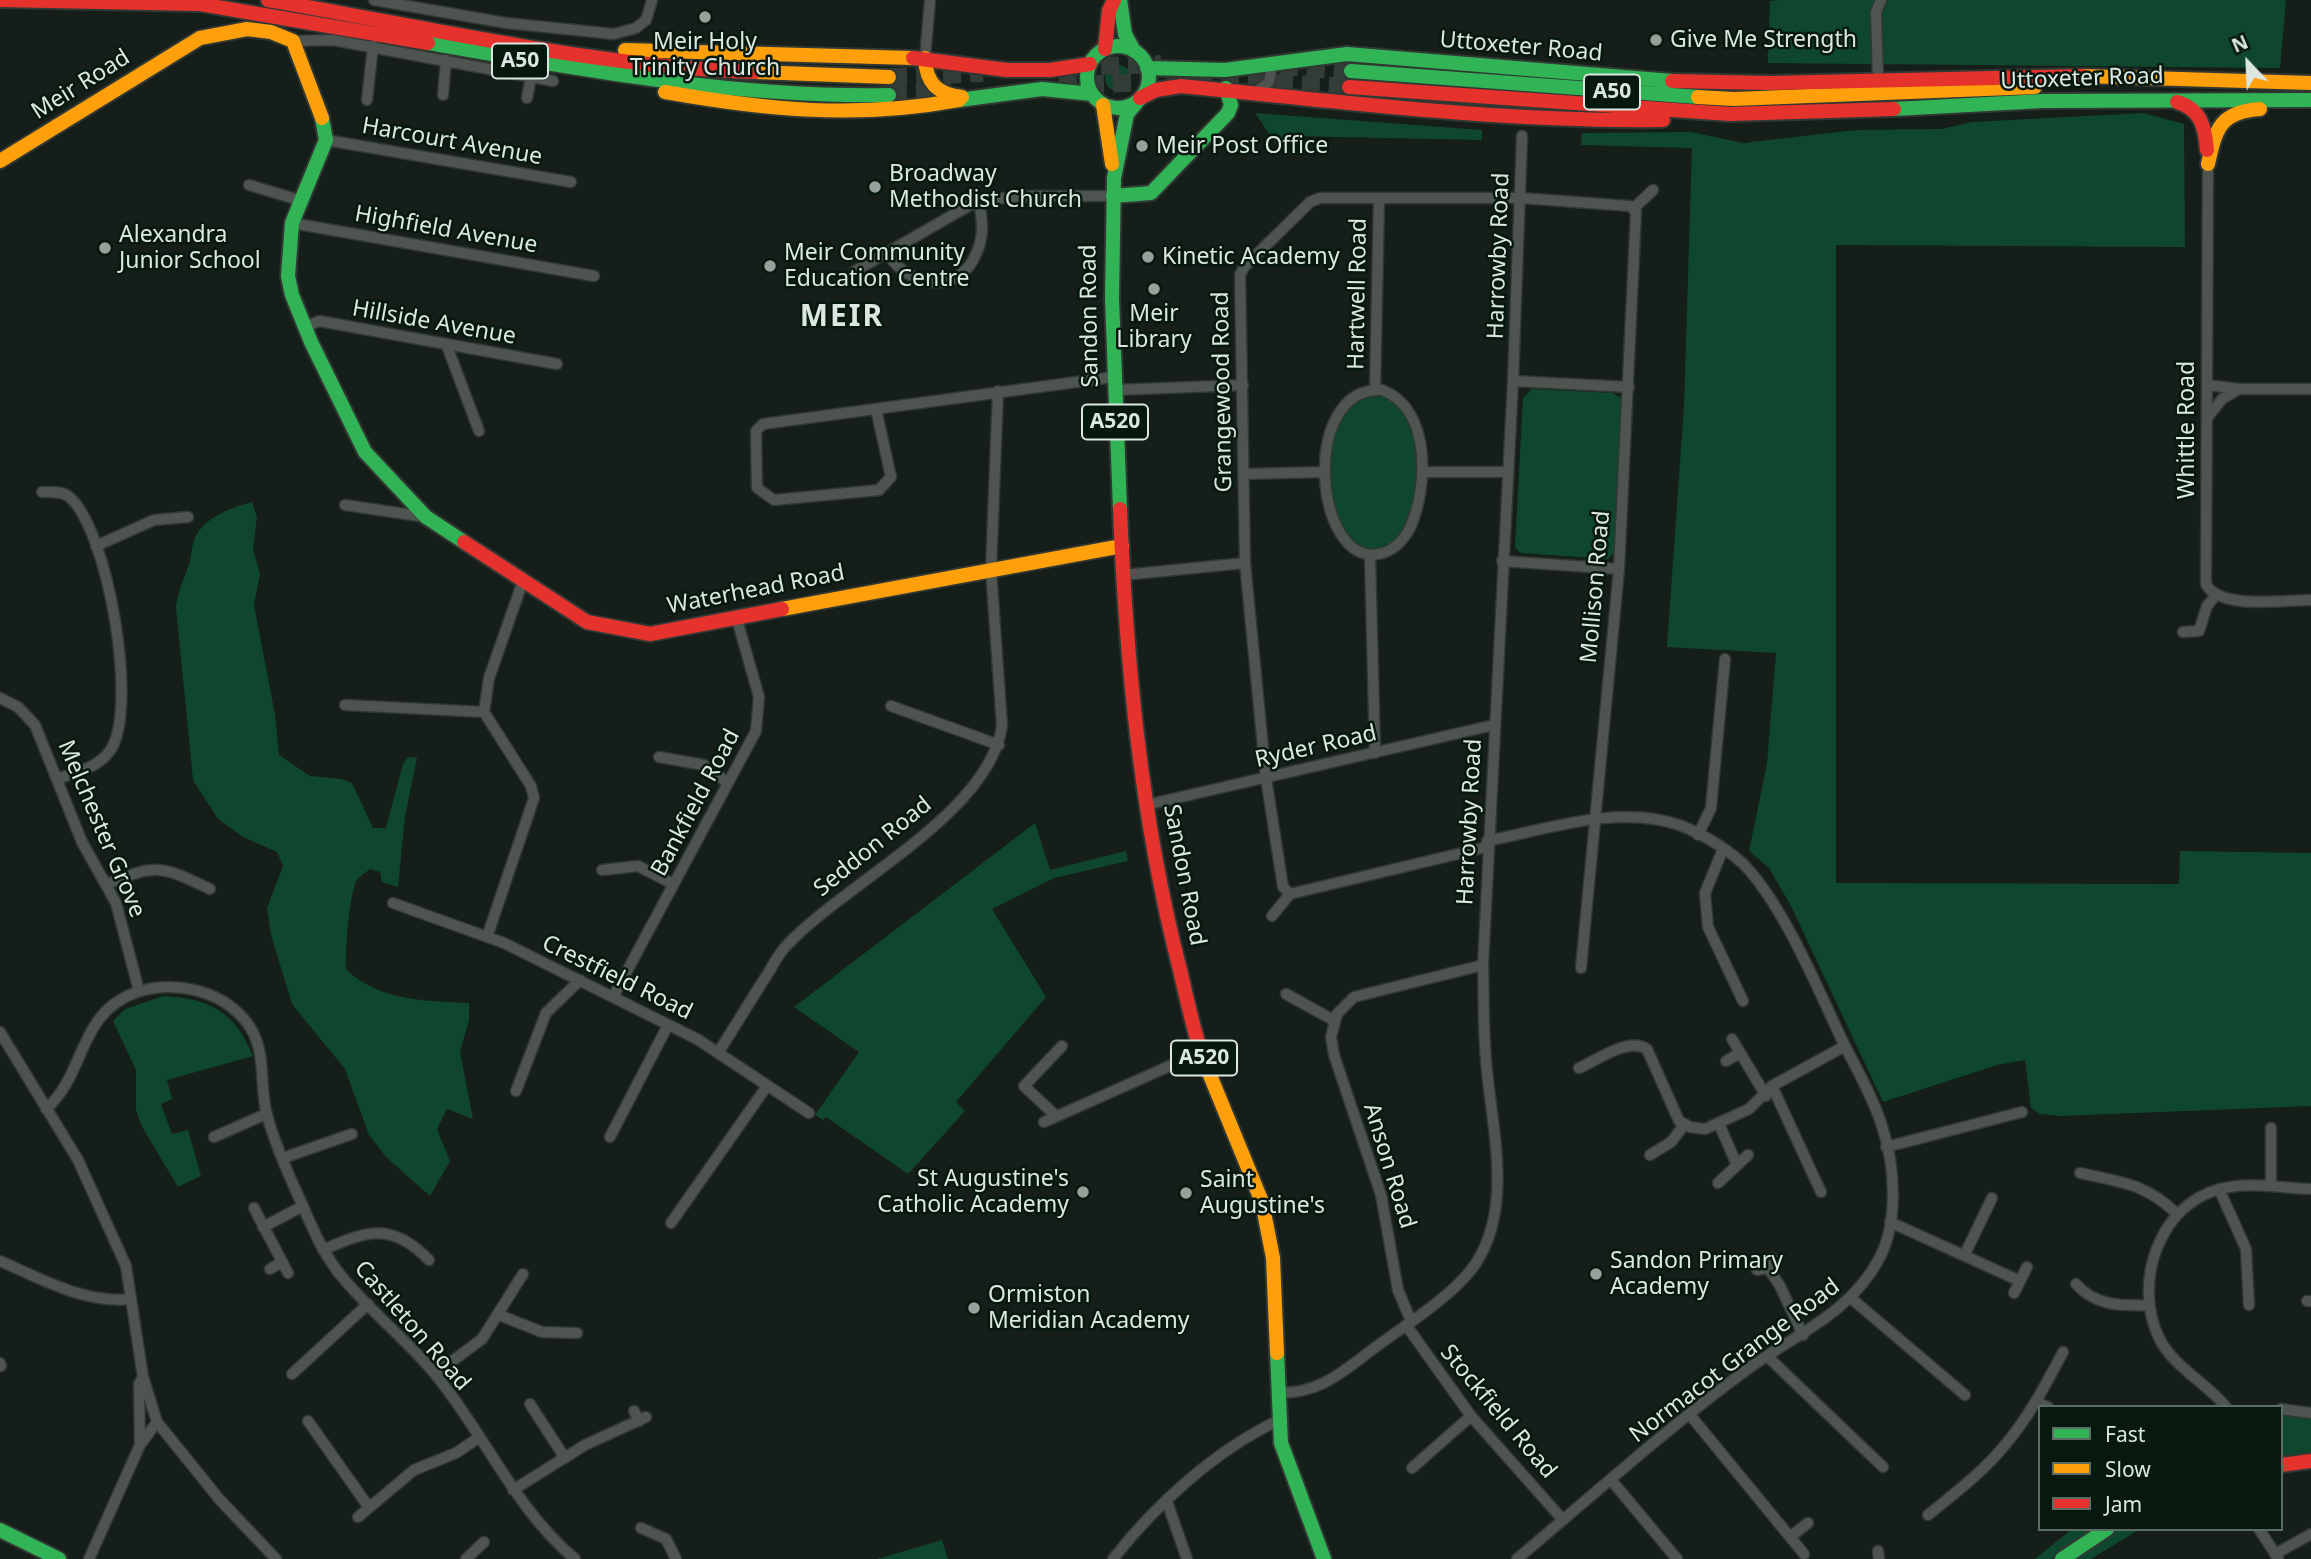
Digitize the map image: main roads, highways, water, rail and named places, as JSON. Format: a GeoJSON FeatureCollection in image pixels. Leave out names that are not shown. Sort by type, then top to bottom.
{"type":"FeatureCollection","features":[{"type":"Feature","properties":{"kind":"main road","name":"A50"},"geometry":{"type":"LineString","coordinates":[[0,0],[200,4],[584,70],[756,91],[829,96],[889,95]]}},
{"type":"Feature","properties":{"kind":"main road","name":"A50"},"geometry":{"type":"LineString","coordinates":[[268,0],[562,50],[733,73],[889,77]]}},
{"type":"Feature","properties":{"kind":"main road"},"geometry":{"type":"LineString","coordinates":[[1105,49],[1109,11],[1114,0]]}},
{"type":"Feature","properties":{"kind":"main road"},"geometry":{"type":"LineString","coordinates":[[1120,0],[1125,34],[1147,68],[1148,85],[1138,100]]}},
{"type":"Feature","properties":{"kind":"main road","name":"Meir Road"},"geometry":{"type":"LineString","coordinates":[[0,161],[184,46],[220,32],[247,29],[271,32],[293,41],[319,108],[326,139]]}},
{"type":"Feature","properties":{"kind":"main road"},"geometry":{"type":"LineString","coordinates":[[1134,51],[1116,46],[1105,49],[1090,64],[1088,85],[1092,94],[1103,105],[1116,108],[1156,90],[1181,86],[1226,88],[1292,98],[1493,117],[1639,121],[1730,114]]}},
{"type":"Feature","properties":{"kind":"main road"},"geometry":{"type":"LineString","coordinates":[[562,50],[706,50],[925,58],[946,64],[1004,69],[1090,64]]}},
{"type":"Feature","properties":{"kind":"main road","name":"Uttoxeter Road"},"geometry":{"type":"LineString","coordinates":[[1147,68],[1193,72],[1272,65],[1315,55],[1347,54],[1639,79],[1771,83],[1885,78],[2063,76],[2152,81],[2311,83]]}},
{"type":"Feature","properties":{"kind":"main road"},"geometry":{"type":"LineString","coordinates":[[925,58],[925,70],[936,91],[983,98]]}},
{"type":"Feature","properties":{"kind":"main road"},"geometry":{"type":"LineString","coordinates":[[584,70],[659,90],[771,109],[883,111],[983,98],[1047,86],[1092,94]]}},
{"type":"Feature","properties":{"kind":"main road","name":"A50"},"geometry":{"type":"LineString","coordinates":[[1350,71],[1585,91],[1734,99],[1875,96],[2152,81]]}},
{"type":"Feature","properties":{"kind":"main road","name":"A50"},"geometry":{"type":"LineString","coordinates":[[1349,87],[1528,103],[1730,114]]}},
{"type":"Feature","properties":{"kind":"main road"},"geometry":{"type":"LineString","coordinates":[[1113,196],[1151,193],[1228,113],[1231,105],[1226,88]]}},
{"type":"Feature","properties":{"kind":"main road"},"geometry":{"type":"LineString","coordinates":[[2162,99],[2185,103],[2200,115],[2206,135],[2208,164],[2220,122],[2229,114],[2242,109],[2311,107]]}},
{"type":"Feature","properties":{"kind":"main road","name":"Uttoxeter Road"},"geometry":{"type":"LineString","coordinates":[[1730,114],[2162,99],[2311,100]]}},
{"type":"Feature","properties":{"kind":"main road","name":"Sandon Road"},"geometry":{"type":"LineString","coordinates":[[1138,100],[1127,114],[1114,178],[1114,383],[1124,575],[1146,805],[1159,887],[1201,1052],[1262,1202],[1273,1258],[1281,1443],[1324,1559]]}},
{"type":"Feature","properties":{"kind":"main road","name":"Sandon Road"},"geometry":{"type":"LineString","coordinates":[[1103,105],[1114,178]]}},
{"type":"Feature","properties":{"kind":"main road","name":"Waterhead Road"},"geometry":{"type":"LineString","coordinates":[[326,139],[299,200],[292,223],[288,276],[305,327],[365,452],[426,517],[587,622],[650,634],[1122,546]]}},
{"type":"Feature","properties":{"kind":"main road"},"geometry":{"type":"LineString","coordinates":[[2283,1465],[2311,1461]]}},
{"type":"Feature","properties":{"kind":"main road"},"geometry":{"type":"LineString","coordinates":[[0,1530],[59,1559]]}},
{"type":"Feature","properties":{"kind":"main road"},"geometry":{"type":"LineString","coordinates":[[2062,1559],[2104,1531]]}},
{"type":"Feature","properties":{"kind":"tunnel"},"geometry":{"type":"LineString","coordinates":[[1074,67],[1161,64]]}},
{"type":"Feature","properties":{"kind":"tunnel"},"geometry":{"type":"LineString","coordinates":[[1280,66],[1351,71]]}},
{"type":"Feature","properties":{"kind":"tunnel"},"geometry":{"type":"LineString","coordinates":[[889,77],[983,73]]}},
{"type":"Feature","properties":{"kind":"tunnel"},"geometry":{"type":"LineString","coordinates":[[1059,85],[1227,80],[1349,87]]}},
{"type":"Feature","properties":{"kind":"tunnel"},"geometry":{"type":"LineString","coordinates":[[889,95],[951,92]]}},
{"type":"Feature","properties":{"kind":"place","name":"Meir Holy Trinity Church"},"geometry":{"type":"Point","coordinates":[705,17]}},
{"type":"Feature","properties":{"kind":"place","name":"Give Me Strength"},"geometry":{"type":"Point","coordinates":[1656,40]}},
{"type":"Feature","properties":{"kind":"place","name":"Meir Post Office"},"geometry":{"type":"Point","coordinates":[1142,146]}},
{"type":"Feature","properties":{"kind":"place","name":"Broadway Methodist Church"},"geometry":{"type":"Point","coordinates":[875,187]}},
{"type":"Feature","properties":{"kind":"place","name":"Alexandra Junior School"},"geometry":{"type":"Point","coordinates":[105,248]}},
{"type":"Feature","properties":{"kind":"place","name":"Kinetic Academy"},"geometry":{"type":"Point","coordinates":[1148,257]}},
{"type":"Feature","properties":{"kind":"place","name":"Meir Community Education Centre"},"geometry":{"type":"Point","coordinates":[770,266]}},
{"type":"Feature","properties":{"kind":"place","name":"Meir Library"},"geometry":{"type":"Point","coordinates":[1154,289]}},
{"type":"Feature","properties":{"kind":"place","name":"St Augustine's Catholic Academy"},"geometry":{"type":"Point","coordinates":[1083,1192]}},
{"type":"Feature","properties":{"kind":"place","name":"Saint Augustine's"},"geometry":{"type":"Point","coordinates":[1186,1193]}},
{"type":"Feature","properties":{"kind":"place","name":"Sandon Primary Academy"},"geometry":{"type":"Point","coordinates":[1596,1274]}},
{"type":"Feature","properties":{"kind":"place","name":"Ormiston Meridian Academy"},"geometry":{"type":"Point","coordinates":[974,1308]}},
{"type":"Feature","properties":{"kind":"district","name":"MEIR"},"geometry":{"type":"Point","coordinates":[842,317]}}]}
